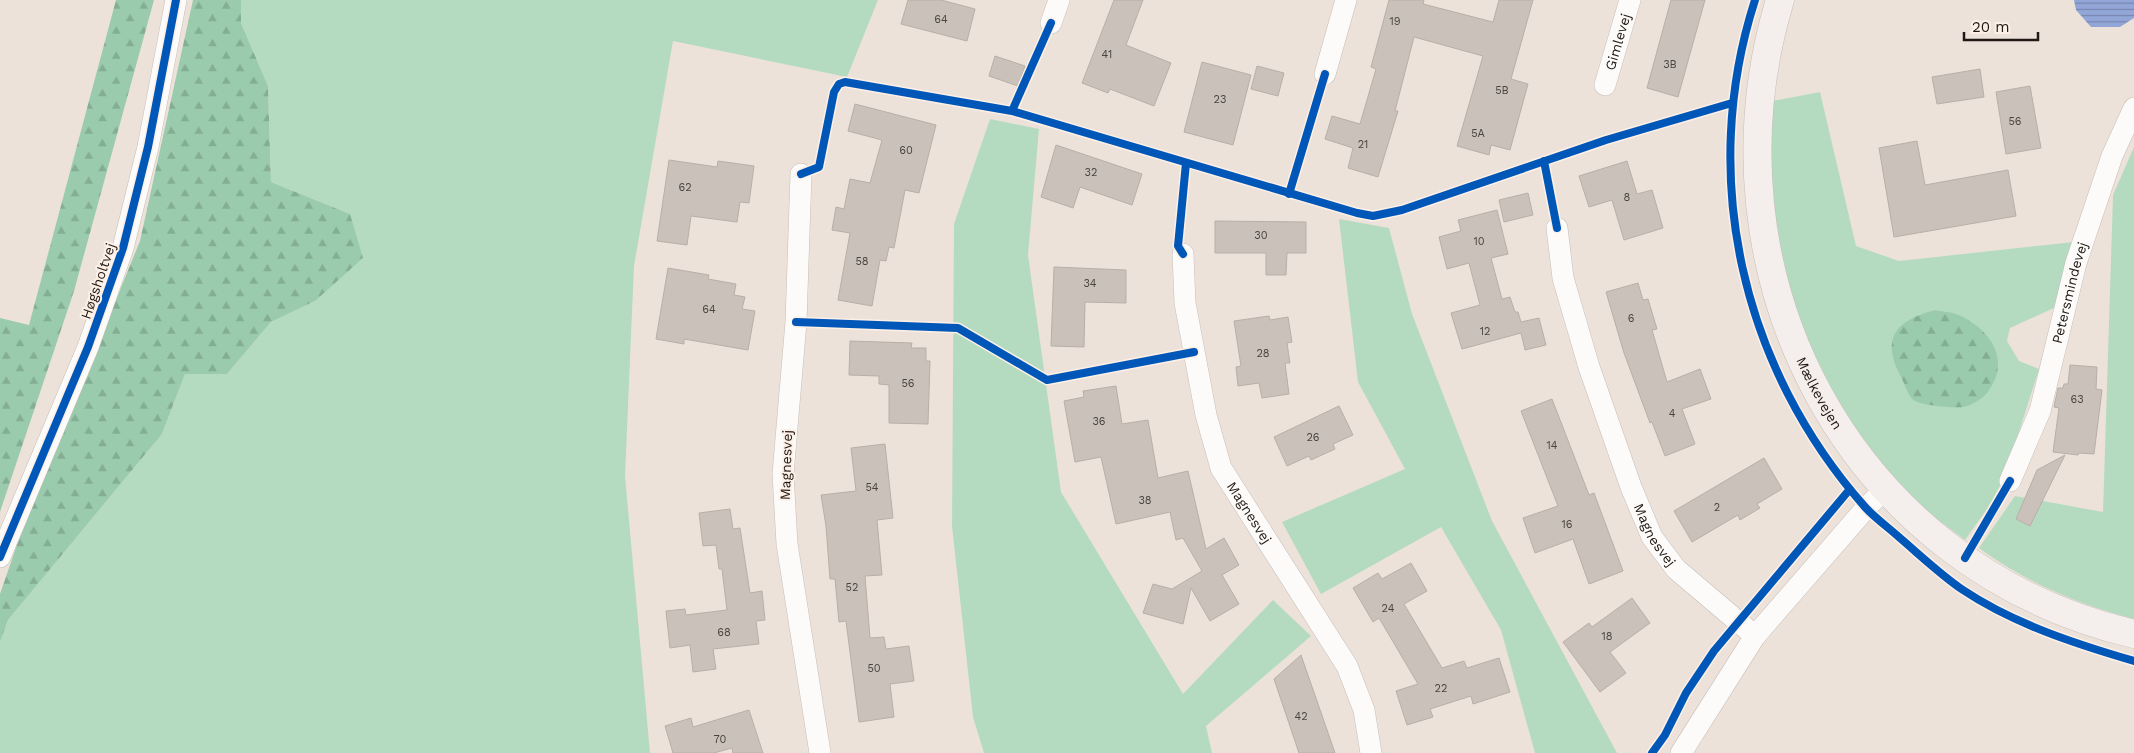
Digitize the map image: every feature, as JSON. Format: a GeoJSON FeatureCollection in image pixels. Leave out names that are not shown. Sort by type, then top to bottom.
{"type":"FeatureCollection","features":[{"type":"Feature","properties":{"kind":"street","name":"Høgsholtvej"},"geometry":{"type":"LineString","coordinates":[[0,557],[88,347],[123,248],[148,146],[176,0]]}},
{"type":"Feature","properties":{"kind":"street"},"geometry":{"type":"LineString","coordinates":[[1050,23],[1059,0]]}},
{"type":"Feature","properties":{"kind":"street"},"geometry":{"type":"LineString","coordinates":[[1325,74],[1346,0]]}},
{"type":"Feature","properties":{"kind":"street","name":"Gimlevej"},"geometry":{"type":"LineString","coordinates":[[1605,85],[1630,0]]}},
{"type":"Feature","properties":{"kind":"street","name":"Mælkevejen"},"geometry":{"type":"LineString","coordinates":[[1780,0],[1770,35],[1761,86],[1758,156],[1762,229],[1778,299],[1803,366],[1838,429],[1885,489],[1935,535],[1965,558],[2000,580],[2073,616],[2134,634]]}},
{"type":"Feature","properties":{"kind":"street","name":"Petersmindevej"},"geometry":{"type":"LineString","coordinates":[[2010,481],[2040,411],[2076,263],[2112,156],[2134,108]]}},
{"type":"Feature","properties":{"kind":"street","name":"Magnesvej"},"geometry":{"type":"LineString","coordinates":[[801,174],[796,322],[783,474],[787,544],[820,753]]}},
{"type":"Feature","properties":{"kind":"street","name":"Magnesvej"},"geometry":{"type":"LineString","coordinates":[[1557,228],[1563,278],[1589,367],[1631,487],[1652,537],[1676,569],[1756,636]]}},
{"type":"Feature","properties":{"kind":"street","name":"Magnesvej"},"geometry":{"type":"LineString","coordinates":[[1183,254],[1185,303],[1190,332],[1206,415],[1221,468],[1347,666],[1364,710],[1371,753]]}},
{"type":"Feature","properties":{"kind":"street"},"geometry":{"type":"LineString","coordinates":[[1681,753],[1718,691],[1756,636],[1866,508],[1885,489]]}},
{"type":"Feature","properties":{"kind":"green space"},"geometry":{"type":"Polygon","coordinates":[[[116,0],[154,0],[74,291],[0,512],[0,318],[29,325],[116,0]]]}},
{"type":"Feature","properties":{"kind":"green space"},"geometry":{"type":"Polygon","coordinates":[[[193,0],[241,0],[241,23],[268,86],[271,182],[350,214],[363,258],[315,301],[271,322],[227,374],[185,374],[162,434],[8,620],[0,642],[0,594],[21,533],[140,241],[193,0]]]}},
{"type":"Feature","properties":{"kind":"green space"},"geometry":{"type":"Polygon","coordinates":[[[241,0],[878,0],[847,77],[673,41],[634,266],[625,476],[650,753],[0,753],[0,642],[8,620],[162,434],[185,374],[227,374],[271,322],[315,301],[350,214],[271,182],[268,86],[241,23],[241,0]]]}},
{"type":"Feature","properties":{"kind":"green space"},"geometry":{"type":"Polygon","coordinates":[[[1820,92],[1856,246],[1899,261],[2074,242],[2056,307],[2010,328],[2007,341],[2019,361],[2039,369],[2004,479],[1987,509],[1965,540],[1925,510],[1889,473],[1848,418],[1807,344],[1784,287],[1772,226],[1772,101],[1820,92]]]}},
{"type":"Feature","properties":{"kind":"green space"},"geometry":{"type":"Polygon","coordinates":[[[990,119],[1039,129],[1028,255],[1061,492],[1183,694],[1273,600],[1311,636],[1206,726],[1212,753],[984,753],[973,717],[952,526],[954,224],[990,119]]]}},
{"type":"Feature","properties":{"kind":"green space"},"geometry":{"type":"Polygon","coordinates":[[[2134,147],[2134,619],[2053,591],[2015,572],[1979,548],[2015,496],[2103,512],[2113,195],[2134,147]]]}},
{"type":"Feature","properties":{"kind":"green space"},"geometry":{"type":"Polygon","coordinates":[[[1339,219],[1389,228],[1412,314],[1492,521],[1617,753],[1535,753],[1501,630],[1441,527],[1321,594],[1282,522],[1405,469],[1358,382],[1339,219]]]}},
{"type":"Feature","properties":{"kind":"green space"},"geometry":{"type":"Polygon","coordinates":[[[1935,310],[1958,315],[1982,330],[1990,339],[1998,359],[1998,370],[1987,393],[1977,402],[1964,407],[1929,405],[1912,399],[1894,361],[1892,350],[1896,332],[1911,319],[1935,310]]]}},
{"type":"Feature","properties":{"kind":"water"},"geometry":{"type":"Polygon","coordinates":[[[2074,0],[2134,0],[2134,18],[2120,27],[2091,27],[2076,10],[2074,0]]]}},
{"type":"Feature","properties":{"kind":"building"},"geometry":{"type":"Polygon","coordinates":[[[908,0],[941,0],[975,9],[967,41],[901,24],[908,0]]]}},
{"type":"Feature","properties":{"kind":"building"},"geometry":{"type":"Polygon","coordinates":[[[1114,0],[1143,0],[1126,45],[1171,63],[1154,106],[1110,89],[1108,93],[1082,83],[1114,0]]]}},
{"type":"Feature","properties":{"kind":"building"},"geometry":{"type":"Polygon","coordinates":[[[1389,0],[1424,0],[1423,4],[1493,22],[1499,0],[1533,0],[1511,79],[1528,84],[1510,150],[1491,145],[1489,155],[1457,146],[1483,56],[1414,37],[1395,111],[1398,111],[1378,177],[1348,168],[1353,148],[1325,139],[1332,116],[1360,124],[1376,69],[1371,67],[1389,0]]]}},
{"type":"Feature","properties":{"kind":"building"},"geometry":{"type":"Polygon","coordinates":[[[1671,0],[1705,0],[1678,97],[1647,88],[1671,0]]]}},
{"type":"Feature","properties":{"kind":"building"},"geometry":{"type":"Polygon","coordinates":[[[995,56],[1025,66],[1018,86],[989,76],[995,56]]]}},
{"type":"Feature","properties":{"kind":"building"},"geometry":{"type":"Polygon","coordinates":[[[1202,62],[1251,75],[1233,145],[1184,132],[1202,62]]]}},
{"type":"Feature","properties":{"kind":"building"},"geometry":{"type":"Polygon","coordinates":[[[1257,66],[1284,73],[1278,96],[1251,89],[1257,66]]]}},
{"type":"Feature","properties":{"kind":"building"},"geometry":{"type":"Polygon","coordinates":[[[1980,69],[1984,97],[1937,104],[1932,77],[1980,69]]]}},
{"type":"Feature","properties":{"kind":"building"},"geometry":{"type":"Polygon","coordinates":[[[2030,86],[2041,148],[2006,154],[1996,92],[2030,86]]]}},
{"type":"Feature","properties":{"kind":"building"},"geometry":{"type":"Polygon","coordinates":[[[855,104],[936,125],[919,193],[905,190],[894,248],[889,247],[886,261],[880,260],[872,306],[838,300],[850,233],[832,230],[836,207],[844,209],[850,179],[870,183],[882,140],[848,131],[855,104]]]}},
{"type":"Feature","properties":{"kind":"building"},"geometry":{"type":"Polygon","coordinates":[[[1917,141],[1925,185],[2008,170],[2016,216],[1894,237],[1879,148],[1917,141]]]}},
{"type":"Feature","properties":{"kind":"building"},"geometry":{"type":"Polygon","coordinates":[[[1056,145],[1142,174],[1132,205],[1080,187],[1073,208],[1041,197],[1056,145]]]}},
{"type":"Feature","properties":{"kind":"building"},"geometry":{"type":"Polygon","coordinates":[[[669,160],[717,167],[718,161],[754,166],[749,203],[740,202],[737,222],[691,216],[687,245],[657,241],[669,160]]]}},
{"type":"Feature","properties":{"kind":"building"},"geometry":{"type":"Polygon","coordinates":[[[1627,161],[1637,194],[1652,190],[1663,228],[1624,240],[1612,200],[1589,207],[1579,176],[1627,161]]]}},
{"type":"Feature","properties":{"kind":"building"},"geometry":{"type":"Polygon","coordinates":[[[1528,193],[1533,215],[1504,222],[1499,200],[1528,193]]]}},
{"type":"Feature","properties":{"kind":"building"},"geometry":{"type":"Polygon","coordinates":[[[1497,210],[1508,254],[1491,258],[1502,299],[1510,297],[1521,322],[1539,318],[1546,345],[1525,350],[1521,333],[1462,349],[1451,313],[1480,305],[1469,263],[1447,269],[1439,237],[1461,231],[1458,220],[1497,210]]]}},
{"type":"Feature","properties":{"kind":"building"},"geometry":{"type":"Polygon","coordinates":[[[1215,221],[1306,222],[1306,253],[1287,253],[1286,275],[1266,275],[1266,253],[1215,253],[1215,221]]]}},
{"type":"Feature","properties":{"kind":"building"},"geometry":{"type":"Polygon","coordinates":[[[1054,267],[1126,270],[1126,303],[1085,302],[1084,347],[1051,346],[1054,267]]]}},
{"type":"Feature","properties":{"kind":"building"},"geometry":{"type":"Polygon","coordinates":[[[668,268],[709,275],[708,279],[736,284],[734,295],[745,297],[742,309],[755,311],[748,350],[684,339],[684,344],[656,339],[668,268]]]}},
{"type":"Feature","properties":{"kind":"building"},"geometry":{"type":"Polygon","coordinates":[[[1638,283],[1643,300],[1648,299],[1657,329],[1652,330],[1667,382],[1700,369],[1711,399],[1682,409],[1695,444],[1665,456],[1652,422],[1650,423],[1624,353],[1606,292],[1638,283]]]}},
{"type":"Feature","properties":{"kind":"building"},"geometry":{"type":"Polygon","coordinates":[[[1269,316],[1270,320],[1288,317],[1292,342],[1287,343],[1290,363],[1285,363],[1289,394],[1262,398],[1259,383],[1238,386],[1236,367],[1241,366],[1234,321],[1269,316]]]}},
{"type":"Feature","properties":{"kind":"building"},"geometry":{"type":"Polygon","coordinates":[[[850,341],[912,343],[911,348],[926,348],[926,361],[930,361],[928,424],[889,423],[889,385],[879,384],[879,376],[849,375],[850,341]]]}},
{"type":"Feature","properties":{"kind":"building"},"geometry":{"type":"Polygon","coordinates":[[[2070,365],[2097,367],[2096,389],[2102,390],[2094,454],[2079,453],[2078,455],[2053,452],[2059,408],[2054,407],[2058,388],[2063,388],[2064,384],[2068,384],[2070,365]]]}},
{"type":"Feature","properties":{"kind":"building"},"geometry":{"type":"Polygon","coordinates":[[[1116,386],[1122,424],[1148,420],[1158,478],[1188,471],[1206,549],[1224,538],[1239,565],[1222,575],[1239,604],[1210,621],[1191,588],[1183,624],[1143,613],[1153,584],[1172,589],[1202,571],[1183,538],[1176,540],[1170,512],[1116,524],[1101,457],[1075,462],[1064,401],[1084,397],[1083,391],[1116,386]]]}},
{"type":"Feature","properties":{"kind":"building"},"geometry":{"type":"Polygon","coordinates":[[[1552,399],[1589,495],[1594,493],[1623,571],[1589,584],[1573,539],[1535,553],[1523,518],[1558,506],[1521,411],[1552,399]]]}},
{"type":"Feature","properties":{"kind":"building"},"geometry":{"type":"Polygon","coordinates":[[[1339,406],[1353,435],[1333,444],[1335,449],[1311,460],[1309,456],[1287,466],[1274,437],[1339,406]]]}},
{"type":"Feature","properties":{"kind":"building"},"geometry":{"type":"Polygon","coordinates":[[[885,444],[893,518],[877,520],[882,575],[865,576],[870,638],[884,637],[886,649],[909,646],[914,681],[890,684],[894,717],[859,722],[846,621],[839,622],[835,579],[830,579],[826,526],[821,495],[856,491],[851,448],[885,444]]]}},
{"type":"Feature","properties":{"kind":"building"},"geometry":{"type":"Polygon","coordinates":[[[2065,455],[2030,526],[2016,519],[2037,470],[2065,455]]]}},
{"type":"Feature","properties":{"kind":"building"},"geometry":{"type":"Polygon","coordinates":[[[1764,458],[1782,489],[1757,504],[1760,508],[1740,520],[1738,515],[1692,542],[1674,511],[1764,458]]]}},
{"type":"Feature","properties":{"kind":"building"},"geometry":{"type":"Polygon","coordinates":[[[730,509],[733,529],[740,528],[750,593],[762,591],[765,620],[756,621],[759,644],[713,649],[716,669],[693,672],[690,645],[670,648],[666,611],[685,609],[686,615],[727,610],[722,569],[719,569],[716,545],[703,546],[699,513],[730,509]]]}},
{"type":"Feature","properties":{"kind":"building"},"geometry":{"type":"Polygon","coordinates":[[[1411,563],[1427,591],[1404,604],[1442,668],[1464,661],[1467,668],[1499,658],[1510,692],[1473,704],[1471,696],[1430,709],[1433,717],[1407,725],[1396,691],[1418,684],[1379,618],[1373,622],[1353,588],[1378,573],[1382,579],[1411,563]]]}},
{"type":"Feature","properties":{"kind":"building"},"geometry":{"type":"Polygon","coordinates":[[[1632,598],[1650,623],[1610,652],[1626,673],[1600,692],[1563,642],[1589,623],[1592,627],[1632,598]]]}},
{"type":"Feature","properties":{"kind":"building"},"geometry":{"type":"Polygon","coordinates":[[[1301,655],[1335,753],[1299,753],[1274,679],[1301,655]]]}},
{"type":"Feature","properties":{"kind":"building"},"geometry":{"type":"Polygon","coordinates":[[[749,710],[763,753],[733,753],[732,748],[714,753],[673,753],[665,726],[691,718],[693,727],[749,710]]]}},
{"type":"Feature","properties":{"kind":"cycle path"},"geometry":{"type":"LineString","coordinates":[[0,557],[88,347],[123,248],[148,147],[176,0]]}},
{"type":"Feature","properties":{"kind":"cycle path"},"geometry":{"type":"LineString","coordinates":[[1755,0],[1738,67],[1731,134],[1732,202],[1742,268],[1761,332],[1788,394],[1823,453],[1865,507],[1947,578],[1983,602],[2024,623],[2090,648],[2134,661]]}},
{"type":"Feature","properties":{"kind":"cycle path"},"geometry":{"type":"LineString","coordinates":[[1012,111],[1051,23]]}},
{"type":"Feature","properties":{"kind":"cycle path"},"geometry":{"type":"LineString","coordinates":[[1289,194],[1325,74]]}},
{"type":"Feature","properties":{"kind":"cycle path"},"geometry":{"type":"LineString","coordinates":[[801,174],[819,167],[834,92],[839,84],[845,82],[1012,111],[1357,213],[1373,216],[1402,210],[1606,140],[1732,103]]}},
{"type":"Feature","properties":{"kind":"cycle path"},"geometry":{"type":"LineString","coordinates":[[1544,161],[1557,228]]}},
{"type":"Feature","properties":{"kind":"cycle path"},"geometry":{"type":"LineString","coordinates":[[1183,254],[1178,246],[1186,163]]}},
{"type":"Feature","properties":{"kind":"cycle path"},"geometry":{"type":"LineString","coordinates":[[796,322],[958,328],[1047,380],[1194,352]]}},
{"type":"Feature","properties":{"kind":"cycle path"},"geometry":{"type":"LineString","coordinates":[[1965,558],[2010,481]]}},
{"type":"Feature","properties":{"kind":"cycle path"},"geometry":{"type":"LineString","coordinates":[[1652,753],[1665,735],[1686,693],[1714,651],[1850,489]]}}]}
